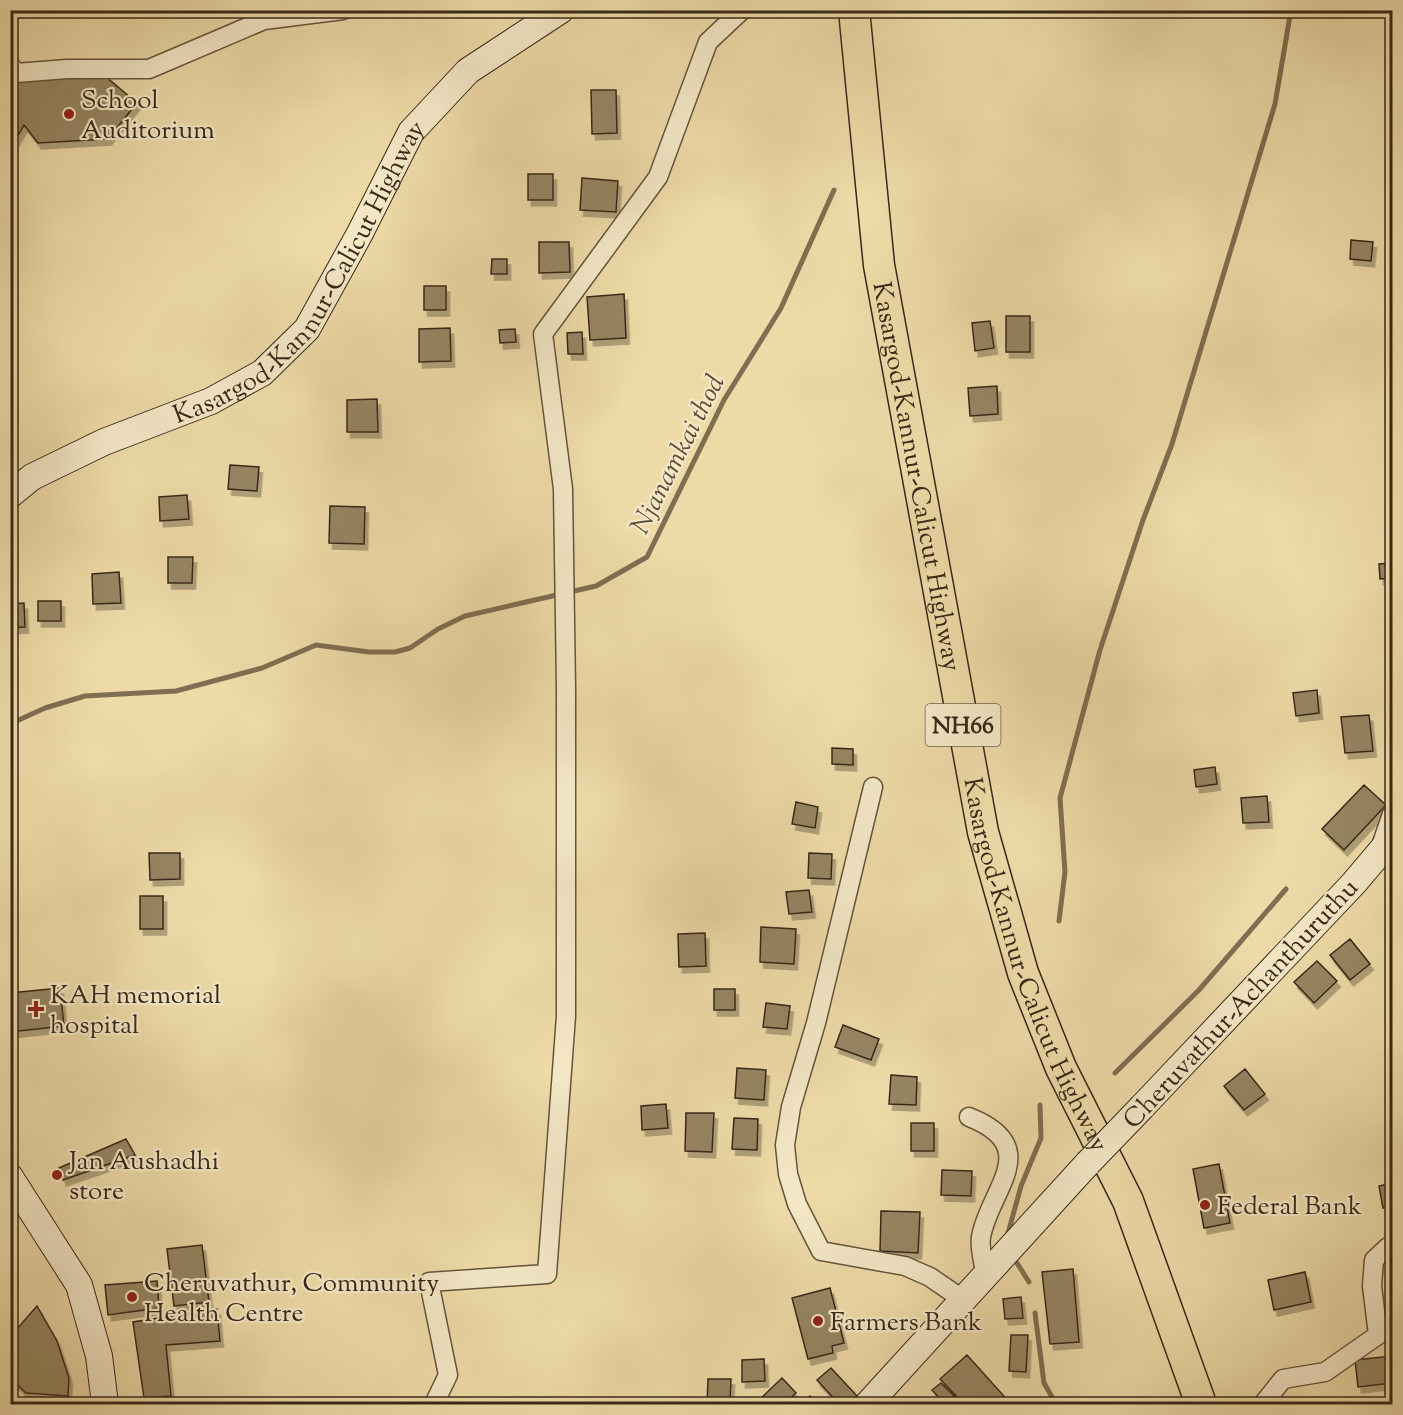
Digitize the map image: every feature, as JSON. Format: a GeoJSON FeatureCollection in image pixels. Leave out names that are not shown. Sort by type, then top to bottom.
{"type":"FeatureCollection","features":[{"type":"Feature","properties":{"kind":"highway","name":"Kasargod-Kannur-Calicut Highway"},"geometry":{"type":"LineString","coordinates":[[854,10],[879,265],[983,832],[1023,973],[1061,1068],[1128,1201],[1201,1404]]}},
{"type":"Feature","properties":{"kind":"main road","name":"Kasargod-Kannur-Calicut Highway"},"geometry":{"type":"LineString","coordinates":[[10,495],[32,477],[104,442],[211,402],[262,373],[307,329],[359,235],[411,132],[468,71],[561,10]]}},
{"type":"Feature","properties":{"kind":"main road","name":"Cheruvathur-Achanthuruthu"},"geometry":{"type":"LineString","coordinates":[[868,1404],[1088,1163],[1388,847]]}},
{"type":"Feature","properties":{"kind":"main road"},"geometry":{"type":"LineString","coordinates":[[10,1177],[79,1285],[99,1356],[105,1404]]}},
{"type":"Feature","properties":{"kind":"street"},"geometry":{"type":"LineString","coordinates":[[10,65],[16,73],[67,69],[150,69],[264,20],[343,10]]}},
{"type":"Feature","properties":{"kind":"street"},"geometry":{"type":"LineString","coordinates":[[434,1404],[448,1375],[429,1282],[547,1274],[566,1016],[566,688],[563,489],[543,334],[658,177],[708,42],[742,10]]}},
{"type":"Feature","properties":{"kind":"street"},"geometry":{"type":"LineString","coordinates":[[873,787],[816,1023],[791,1107],[785,1145],[788,1174],[797,1204],[821,1251],[905,1266],[930,1277],[962,1299]]}},
{"type":"Feature","properties":{"kind":"street"},"geometry":{"type":"LineString","coordinates":[[1388,847],[1392,814]]}},
{"type":"Feature","properties":{"kind":"street"},"geometry":{"type":"LineString","coordinates":[[969,1117],[986,1124],[999,1137],[1007,1151],[1009,1169],[981,1238],[987,1272]]}},
{"type":"Feature","properties":{"kind":"street"},"geometry":{"type":"LineString","coordinates":[[1263,1404],[1283,1379],[1325,1372],[1378,1335],[1372,1286],[1374,1260],[1388,1247],[1392,1247]]}},
{"type":"Feature","properties":{"kind":"building","name":"School Auditorium"},"geometry":{"type":"Polygon","coordinates":[[[26,73],[105,76],[137,103],[108,139],[38,143],[24,125],[15,141],[10,137],[10,92],[26,73]]]}},
{"type":"Feature","properties":{"kind":"building"},"geometry":{"type":"Polygon","coordinates":[[[591,90],[616,90],[617,133],[592,134],[591,90]]]}},
{"type":"Feature","properties":{"kind":"building"},"geometry":{"type":"Polygon","coordinates":[[[528,174],[553,174],[553,200],[528,200],[528,174]]]}},
{"type":"Feature","properties":{"kind":"building"},"geometry":{"type":"Polygon","coordinates":[[[582,178],[618,181],[616,212],[580,210],[582,178]]]}},
{"type":"Feature","properties":{"kind":"building"},"geometry":{"type":"Polygon","coordinates":[[[1351,240],[1373,242],[1371,261],[1350,259],[1351,240]]]}},
{"type":"Feature","properties":{"kind":"building"},"geometry":{"type":"Polygon","coordinates":[[[539,242],[569,242],[570,272],[539,273],[539,242]]]}},
{"type":"Feature","properties":{"kind":"building"},"geometry":{"type":"Polygon","coordinates":[[[492,259],[507,259],[507,274],[491,274],[492,259]]]}},
{"type":"Feature","properties":{"kind":"building"},"geometry":{"type":"Polygon","coordinates":[[[424,286],[446,286],[446,310],[424,310],[424,286]]]}},
{"type":"Feature","properties":{"kind":"building"},"geometry":{"type":"Polygon","coordinates":[[[624,294],[626,338],[590,340],[587,297],[624,294]]]}},
{"type":"Feature","properties":{"kind":"building"},"geometry":{"type":"Polygon","coordinates":[[[1006,316],[1030,316],[1030,352],[1006,352],[1006,316]]]}},
{"type":"Feature","properties":{"kind":"building"},"geometry":{"type":"Polygon","coordinates":[[[990,321],[994,348],[975,351],[972,323],[990,321]]]}},
{"type":"Feature","properties":{"kind":"building"},"geometry":{"type":"Polygon","coordinates":[[[450,328],[451,361],[419,362],[419,329],[450,328]]]}},
{"type":"Feature","properties":{"kind":"building"},"geometry":{"type":"Polygon","coordinates":[[[515,329],[516,342],[500,343],[499,330],[515,329]]]}},
{"type":"Feature","properties":{"kind":"building"},"geometry":{"type":"Polygon","coordinates":[[[582,332],[583,354],[568,354],[567,333],[582,332]]]}},
{"type":"Feature","properties":{"kind":"building"},"geometry":{"type":"Polygon","coordinates":[[[997,386],[998,414],[970,416],[968,388],[997,386]]]}},
{"type":"Feature","properties":{"kind":"building"},"geometry":{"type":"Polygon","coordinates":[[[377,399],[378,432],[347,432],[347,400],[377,399]]]}},
{"type":"Feature","properties":{"kind":"building"},"geometry":{"type":"Polygon","coordinates":[[[230,465],[259,467],[257,491],[228,489],[230,465]]]}},
{"type":"Feature","properties":{"kind":"building"},"geometry":{"type":"Polygon","coordinates":[[[187,495],[189,519],[160,521],[159,497],[187,495]]]}},
{"type":"Feature","properties":{"kind":"building"},"geometry":{"type":"Polygon","coordinates":[[[330,506],[365,507],[364,544],[329,543],[330,506]]]}},
{"type":"Feature","properties":{"kind":"building"},"geometry":{"type":"Polygon","coordinates":[[[168,557],[193,557],[192,583],[168,583],[168,557]]]}},
{"type":"Feature","properties":{"kind":"building"},"geometry":{"type":"Polygon","coordinates":[[[1392,563],[1392,578],[1380,579],[1379,564],[1392,563]]]}},
{"type":"Feature","properties":{"kind":"building"},"geometry":{"type":"Polygon","coordinates":[[[119,572],[121,603],[93,604],[92,574],[119,572]]]}},
{"type":"Feature","properties":{"kind":"building"},"geometry":{"type":"Polygon","coordinates":[[[38,601],[61,601],[61,621],[38,621],[38,601]]]}},
{"type":"Feature","properties":{"kind":"building"},"geometry":{"type":"Polygon","coordinates":[[[24,603],[25,627],[10,628],[10,604],[24,603]]]}},
{"type":"Feature","properties":{"kind":"building"},"geometry":{"type":"Polygon","coordinates":[[[1317,690],[1319,713],[1296,716],[1293,693],[1317,690]]]}},
{"type":"Feature","properties":{"kind":"building"},"geometry":{"type":"Polygon","coordinates":[[[1369,715],[1373,751],[1345,753],[1341,717],[1369,715]]]}},
{"type":"Feature","properties":{"kind":"building"},"geometry":{"type":"Polygon","coordinates":[[[832,748],[853,749],[853,765],[832,764],[832,748]]]}},
{"type":"Feature","properties":{"kind":"building"},"geometry":{"type":"Polygon","coordinates":[[[1215,767],[1217,784],[1196,787],[1194,770],[1215,767]]]}},
{"type":"Feature","properties":{"kind":"building"},"geometry":{"type":"Polygon","coordinates":[[[1364,785],[1386,805],[1344,850],[1322,829],[1364,785]]]}},
{"type":"Feature","properties":{"kind":"building"},"geometry":{"type":"Polygon","coordinates":[[[1267,796],[1269,822],[1243,823],[1241,798],[1267,796]]]}},
{"type":"Feature","properties":{"kind":"building"},"geometry":{"type":"Polygon","coordinates":[[[796,802],[818,807],[815,828],[792,824],[796,802]]]}},
{"type":"Feature","properties":{"kind":"building"},"geometry":{"type":"Polygon","coordinates":[[[149,853],[180,853],[180,879],[150,880],[149,853]]]}},
{"type":"Feature","properties":{"kind":"building"},"geometry":{"type":"Polygon","coordinates":[[[809,853],[832,854],[831,879],[808,878],[809,853]]]}},
{"type":"Feature","properties":{"kind":"building"},"geometry":{"type":"Polygon","coordinates":[[[809,890],[812,912],[789,914],[786,892],[809,890]]]}},
{"type":"Feature","properties":{"kind":"building"},"geometry":{"type":"Polygon","coordinates":[[[140,896],[163,896],[163,929],[140,929],[140,896]]]}},
{"type":"Feature","properties":{"kind":"building"},"geometry":{"type":"Polygon","coordinates":[[[761,927],[796,929],[794,964],[760,962],[761,927]]]}},
{"type":"Feature","properties":{"kind":"building"},"geometry":{"type":"Polygon","coordinates":[[[705,933],[706,966],[679,967],[678,934],[705,933]]]}},
{"type":"Feature","properties":{"kind":"building"},"geometry":{"type":"Polygon","coordinates":[[[1350,939],[1370,964],[1350,980],[1330,955],[1350,939]]]}},
{"type":"Feature","properties":{"kind":"building"},"geometry":{"type":"Polygon","coordinates":[[[1317,961],[1337,981],[1314,1003],[1294,982],[1317,961]]]}},
{"type":"Feature","properties":{"kind":"building","name":"KAH memorial hospital"},"geometry":{"type":"Polygon","coordinates":[[[60,988],[64,1026],[10,1032],[10,993],[60,988]]]}},
{"type":"Feature","properties":{"kind":"building"},"geometry":{"type":"Polygon","coordinates":[[[714,989],[735,989],[735,1010],[714,1010],[714,989]]]}},
{"type":"Feature","properties":{"kind":"building"},"geometry":{"type":"Polygon","coordinates":[[[766,1003],[790,1006],[787,1029],[763,1027],[766,1003]]]}},
{"type":"Feature","properties":{"kind":"building"},"geometry":{"type":"Polygon","coordinates":[[[843,1025],[879,1039],[871,1060],[835,1047],[843,1025]]]}},
{"type":"Feature","properties":{"kind":"building"},"geometry":{"type":"Polygon","coordinates":[[[737,1068],[766,1070],[764,1100],[735,1098],[737,1068]]]}},
{"type":"Feature","properties":{"kind":"building"},"geometry":{"type":"Polygon","coordinates":[[[1245,1069],[1265,1094],[1244,1110],[1224,1086],[1245,1069]]]}},
{"type":"Feature","properties":{"kind":"building"},"geometry":{"type":"Polygon","coordinates":[[[891,1075],[917,1077],[916,1105],[889,1104],[891,1075]]]}},
{"type":"Feature","properties":{"kind":"building"},"geometry":{"type":"Polygon","coordinates":[[[666,1104],[668,1128],[642,1130],[641,1106],[666,1104]]]}},
{"type":"Feature","properties":{"kind":"building"},"geometry":{"type":"Polygon","coordinates":[[[686,1113],[714,1113],[712,1152],[685,1151],[686,1113]]]}},
{"type":"Feature","properties":{"kind":"building"},"geometry":{"type":"Polygon","coordinates":[[[734,1118],[758,1119],[757,1150],[732,1149],[734,1118]]]}},
{"type":"Feature","properties":{"kind":"building"},"geometry":{"type":"Polygon","coordinates":[[[911,1123],[934,1123],[934,1151],[911,1151],[911,1123]]]}},
{"type":"Feature","properties":{"kind":"building"},"geometry":{"type":"Polygon","coordinates":[[[126,1139],[135,1155],[63,1180],[59,1168],[126,1139]]]}},
{"type":"Feature","properties":{"kind":"building"},"geometry":{"type":"Polygon","coordinates":[[[1219,1164],[1230,1223],[1204,1228],[1193,1169],[1219,1164]]]}},
{"type":"Feature","properties":{"kind":"building"},"geometry":{"type":"Polygon","coordinates":[[[942,1170],[972,1171],[971,1196],[941,1195],[942,1170]]]}},
{"type":"Feature","properties":{"kind":"building"},"geometry":{"type":"Polygon","coordinates":[[[1392,1183],[1392,1206],[1383,1208],[1379,1186],[1392,1183]]]}},
{"type":"Feature","properties":{"kind":"building"},"geometry":{"type":"Polygon","coordinates":[[[881,1211],[920,1212],[918,1253],[880,1251],[881,1211]]]}},
{"type":"Feature","properties":{"kind":"building"},"geometry":{"type":"Polygon","coordinates":[[[202,1245],[209,1302],[174,1306],[167,1249],[202,1245]]]}},
{"type":"Feature","properties":{"kind":"building"},"geometry":{"type":"Polygon","coordinates":[[[1073,1269],[1079,1342],[1050,1344],[1042,1272],[1073,1269]]]}},
{"type":"Feature","properties":{"kind":"building"},"geometry":{"type":"Polygon","coordinates":[[[1305,1272],[1311,1302],[1274,1310],[1268,1280],[1305,1272]]]}},
{"type":"Feature","properties":{"kind":"building","name":"Cheruvathur, Community Health Centre"},"geometry":{"type":"Polygon","coordinates":[[[157,1281],[159,1308],[108,1315],[105,1285],[157,1281]]]}},
{"type":"Feature","properties":{"kind":"building","name":"Farmers Bank"},"geometry":{"type":"Polygon","coordinates":[[[830,1288],[844,1343],[832,1346],[833,1353],[808,1359],[792,1298],[830,1288]]]}},
{"type":"Feature","properties":{"kind":"building"},"geometry":{"type":"Polygon","coordinates":[[[1021,1297],[1023,1318],[1005,1319],[1003,1299],[1021,1297]]]}},
{"type":"Feature","properties":{"kind":"building"},"geometry":{"type":"Polygon","coordinates":[[[37,1306],[57,1341],[69,1378],[68,1396],[26,1393],[10,1378],[10,1337],[37,1306]]]}},
{"type":"Feature","properties":{"kind":"building"},"geometry":{"type":"Polygon","coordinates":[[[217,1309],[220,1341],[166,1345],[171,1396],[144,1398],[133,1322],[217,1309]]]}},
{"type":"Feature","properties":{"kind":"building"},"geometry":{"type":"Polygon","coordinates":[[[1011,1335],[1028,1335],[1026,1372],[1009,1371],[1011,1335]]]}},
{"type":"Feature","properties":{"kind":"building"},"geometry":{"type":"Polygon","coordinates":[[[967,1355],[1011,1404],[964,1404],[940,1379],[967,1355]]]}},
{"type":"Feature","properties":{"kind":"building"},"geometry":{"type":"Polygon","coordinates":[[[1392,1356],[1392,1383],[1358,1387],[1355,1360],[1392,1356]]]}},
{"type":"Feature","properties":{"kind":"building"},"geometry":{"type":"Polygon","coordinates":[[[764,1359],[765,1381],[742,1382],[742,1360],[764,1359]]]}},
{"type":"Feature","properties":{"kind":"building"},"geometry":{"type":"Polygon","coordinates":[[[831,1368],[857,1396],[847,1404],[839,1404],[817,1380],[831,1368]]]}},
{"type":"Feature","properties":{"kind":"building"},"geometry":{"type":"Polygon","coordinates":[[[782,1378],[796,1393],[784,1404],[755,1404],[782,1378]]]}},
{"type":"Feature","properties":{"kind":"building"},"geometry":{"type":"Polygon","coordinates":[[[708,1379],[731,1379],[730,1404],[707,1404],[708,1379]]]}},
{"type":"Feature","properties":{"kind":"building"},"geometry":{"type":"Polygon","coordinates":[[[941,1383],[958,1400],[953,1404],[945,1404],[932,1390],[941,1383]]]}},
{"type":"Feature","properties":{"kind":"building"},"geometry":{"type":"Polygon","coordinates":[[[810,1396],[821,1404],[803,1404],[810,1396]]]}},
{"type":"Feature","properties":{"kind":"building"},"geometry":{"type":"Polygon","coordinates":[[[45,1398],[77,1404],[44,1404],[45,1398]]]}},
{"type":"Feature","properties":{"kind":"waterway"},"geometry":{"type":"LineString","coordinates":[[1059,921],[1065,872],[1060,798],[1100,650],[1143,520],[1172,444],[1275,104],[1291,10]]}},
{"type":"Feature","properties":{"kind":"waterway","name":"Njanamkai thod"},"geometry":{"type":"LineString","coordinates":[[10,724],[45,708],[85,696],[176,691],[262,668],[316,645],[369,652],[395,652],[410,648],[438,629],[465,616],[596,586],[647,557],[724,400],[781,308],[834,190]]}},
{"type":"Feature","properties":{"kind":"waterway"},"geometry":{"type":"LineString","coordinates":[[1115,1073],[1199,990],[1286,889]]}},
{"type":"Feature","properties":{"kind":"waterway"},"geometry":{"type":"LineString","coordinates":[[1007,1237],[1021,1186],[1041,1138],[1040,1105]]}},
{"type":"Feature","properties":{"kind":"waterway"},"geometry":{"type":"LineString","coordinates":[[1012,1255],[1029,1282]]}},
{"type":"Feature","properties":{"kind":"waterway"},"geometry":{"type":"LineString","coordinates":[[1035,1313],[1044,1383],[1056,1404]]}},
{"type":"Feature","properties":{"kind":"place","name":"School Auditorium"},"geometry":{"type":"Point","coordinates":[69,114]}},
{"type":"Feature","properties":{"kind":"place","name":"KAH memorial hospital"},"geometry":{"type":"Point","coordinates":[36,1009]}},
{"type":"Feature","properties":{"kind":"place","name":"Jan Aushadhi store"},"geometry":{"type":"Point","coordinates":[57,1175]}},
{"type":"Feature","properties":{"kind":"place","name":"Federal Bank"},"geometry":{"type":"Point","coordinates":[1205,1205]}},
{"type":"Feature","properties":{"kind":"place","name":"Cheruvathur, Community Health Centre"},"geometry":{"type":"Point","coordinates":[132,1297]}},
{"type":"Feature","properties":{"kind":"place","name":"Farmers Bank"},"geometry":{"type":"Point","coordinates":[818,1321]}}]}
